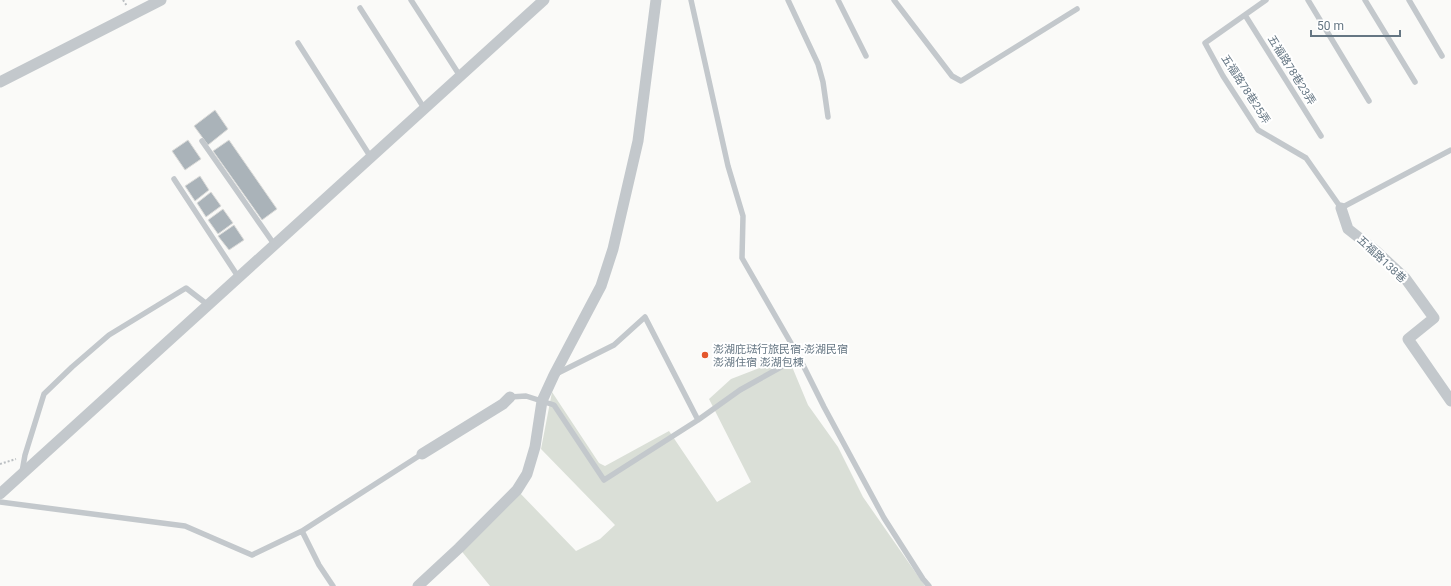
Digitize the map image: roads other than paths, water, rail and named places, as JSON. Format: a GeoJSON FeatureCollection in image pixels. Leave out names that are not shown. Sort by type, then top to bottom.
{"type":"FeatureCollection","features":[{"type":"Feature","properties":{"kind":"street"},"geometry":{"type":"LineString","coordinates":[[0,82],[161,0]]}},
{"type":"Feature","properties":{"kind":"street"},"geometry":{"type":"LineString","coordinates":[[0,494],[239,278],[370,156],[544,0]]}},
{"type":"Feature","properties":{"kind":"street"},"geometry":{"type":"LineString","coordinates":[[418,586],[459,548],[517,490],[527,474],[535,447],[542,401],[601,286],[613,249],[638,141],[656,0]]}},
{"type":"Feature","properties":{"kind":"street","name":"五福路138巷"},"geometry":{"type":"LineString","coordinates":[[1341,208],[1348,229],[1376,251],[1405,278],[1434,318],[1408,339],[1451,401]]}},
{"type":"Feature","properties":{"kind":"street"},"geometry":{"type":"LineString","coordinates":[[422,454],[503,404],[510,396]]}},
{"type":"Feature","properties":{"kind":"lane"},"geometry":{"type":"LineString","coordinates":[[411,0],[460,76]]}},
{"type":"Feature","properties":{"kind":"lane"},"geometry":{"type":"LineString","coordinates":[[691,0],[728,166],[743,216],[742,258],[799,357],[824,407],[884,518],[929,586]]}},
{"type":"Feature","properties":{"kind":"lane"},"geometry":{"type":"LineString","coordinates":[[788,0],[818,64],[823,82],[828,117]]}},
{"type":"Feature","properties":{"kind":"lane"},"geometry":{"type":"LineString","coordinates":[[838,0],[866,56]]}},
{"type":"Feature","properties":{"kind":"lane"},"geometry":{"type":"LineString","coordinates":[[894,0],[952,76],[961,81],[1077,9]]}},
{"type":"Feature","properties":{"kind":"lane"},"geometry":{"type":"LineString","coordinates":[[1308,0],[1369,101]]}},
{"type":"Feature","properties":{"kind":"lane"},"geometry":{"type":"LineString","coordinates":[[1365,0],[1414,82]]}},
{"type":"Feature","properties":{"kind":"lane"},"geometry":{"type":"LineString","coordinates":[[1409,0],[1442,56]]}},
{"type":"Feature","properties":{"kind":"lane"},"geometry":{"type":"LineString","coordinates":[[1245,15],[1262,1]]}},
{"type":"Feature","properties":{"kind":"lane"},"geometry":{"type":"LineString","coordinates":[[360,8],[424,108]]}},
{"type":"Feature","properties":{"kind":"lane","name":"五福路78巷25弄"},"geometry":{"type":"LineString","coordinates":[[1245,15],[1205,43],[1223,76],[1258,130],[1306,158],[1341,208]]}},
{"type":"Feature","properties":{"kind":"lane","name":"五福路78巷23弄"},"geometry":{"type":"LineString","coordinates":[[1245,15],[1321,136]]}},
{"type":"Feature","properties":{"kind":"lane"},"geometry":{"type":"LineString","coordinates":[[298,43],[370,156]]}},
{"type":"Feature","properties":{"kind":"lane"},"geometry":{"type":"LineString","coordinates":[[202,141],[274,244]]}},
{"type":"Feature","properties":{"kind":"lane"},"geometry":{"type":"LineString","coordinates":[[1341,208],[1451,150]]}},
{"type":"Feature","properties":{"kind":"lane"},"geometry":{"type":"LineString","coordinates":[[174,179],[239,278]]}},
{"type":"Feature","properties":{"kind":"lane"},"geometry":{"type":"LineString","coordinates":[[22,473],[25,455],[44,394],[72,367],[109,335],[186,288],[208,305]]}},
{"type":"Feature","properties":{"kind":"lane"},"geometry":{"type":"LineString","coordinates":[[554,375],[614,345],[645,316],[698,420]]}},
{"type":"Feature","properties":{"kind":"lane"},"geometry":{"type":"LineString","coordinates":[[510,396],[526,396],[554,405],[604,480],[698,420],[740,390],[799,357]]}},
{"type":"Feature","properties":{"kind":"lane"},"geometry":{"type":"LineString","coordinates":[[0,502],[185,526],[252,555],[302,531],[422,454]]}},
{"type":"Feature","properties":{"kind":"lane"},"geometry":{"type":"LineString","coordinates":[[302,531],[319,565],[333,586]]}},
{"type":"Feature","properties":{"kind":"place","name":"澎湖庇琺行旅民宿-澎湖民宿 澎湖住宿 澎湖包棟"},"geometry":{"type":"Point","coordinates":[705,355]}}]}
